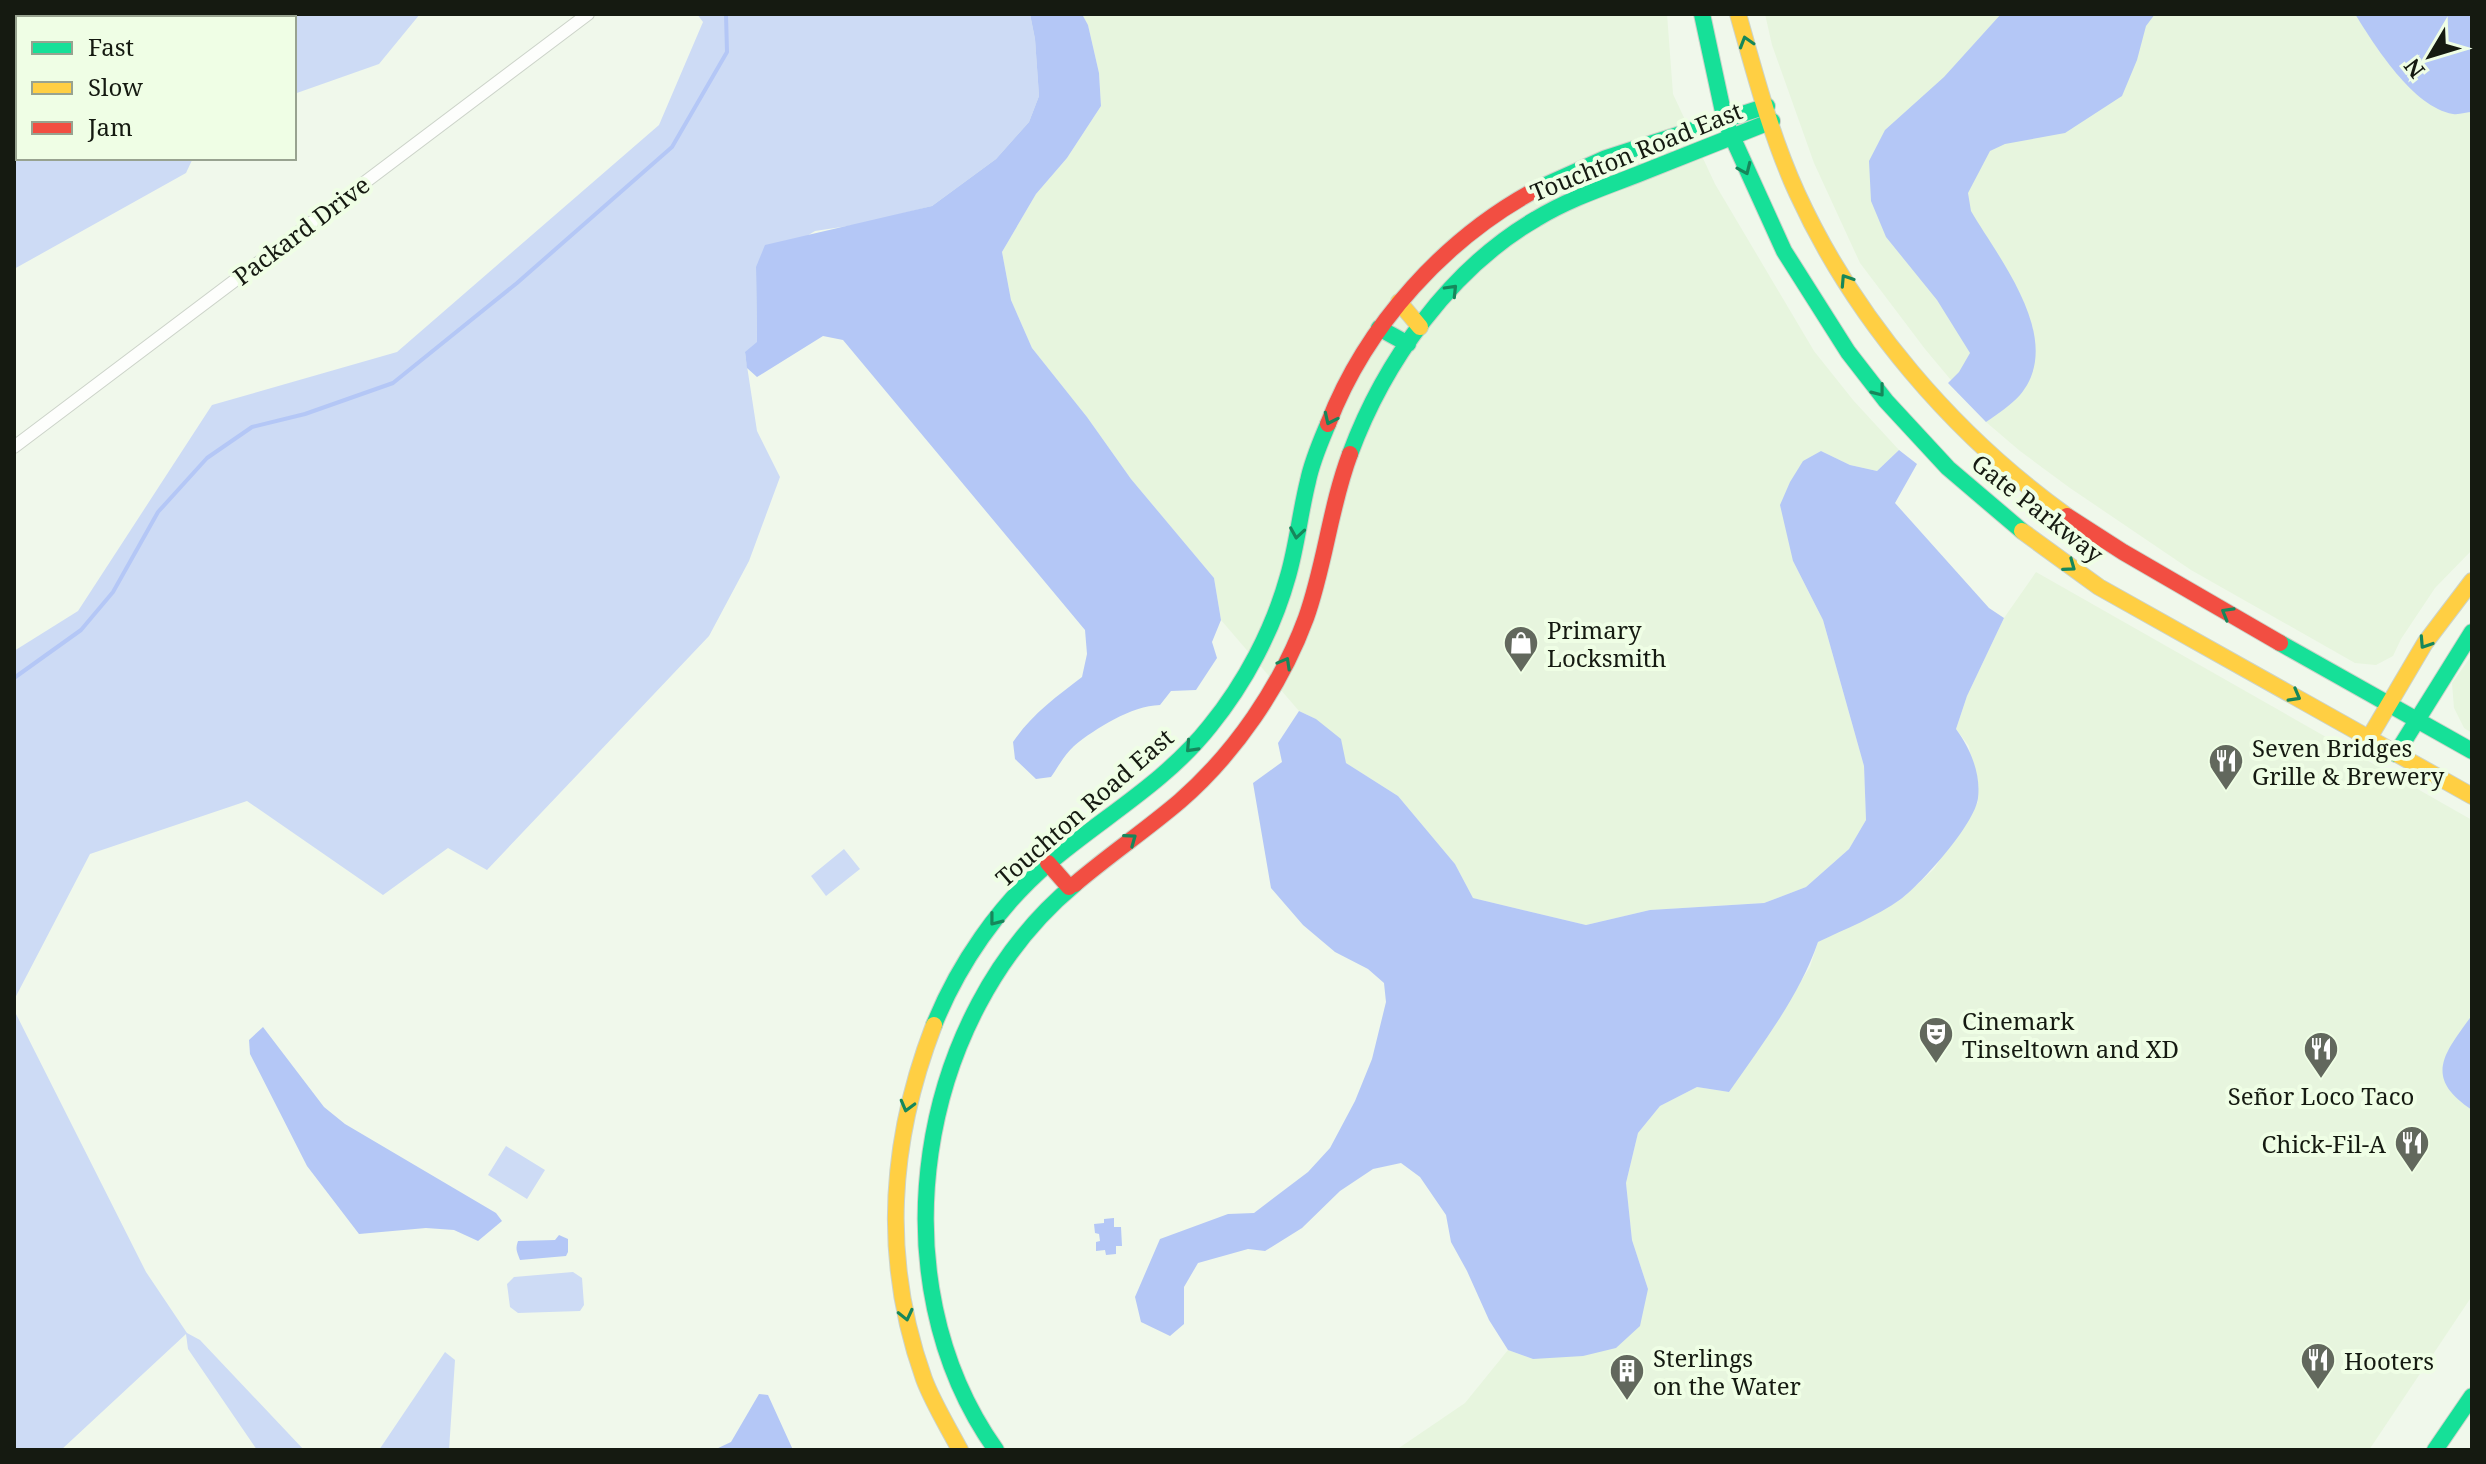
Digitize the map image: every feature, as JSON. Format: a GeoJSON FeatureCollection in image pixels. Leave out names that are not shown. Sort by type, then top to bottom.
{"type":"FeatureCollection","features":[{"type":"Feature","properties":{"kind":"main road","name":"Gate Parkway"},"geometry":{"type":"LineString","coordinates":[[1702,14],[1725,121],[1784,251],[1845,348],[1886,401],[1948,468],[2003,517],[2099,587],[2472,796]]}},
{"type":"Feature","properties":{"kind":"main road","name":"Gate Parkway"},"geometry":{"type":"LineString","coordinates":[[1738,14],[1786,166],[1806,212],[1844,278],[1932,395],[2039,495],[2126,555],[2472,751]]}},
{"type":"Feature","properties":{"kind":"main road","name":"Touchton Road East"},"geometry":{"type":"LineString","coordinates":[[960,1450],[935,1400],[912,1341],[897,1273],[895,1210],[903,1116],[935,1016],[969,957],[995,918],[1048,863],[1153,785],[1205,733],[1225,707],[1267,632],[1292,561],[1302,504],[1321,438],[1347,383],[1379,328],[1440,258],[1528,193],[1584,166],[1725,121],[1769,114]]}},
{"type":"Feature","properties":{"kind":"main road","name":"Touchton Road East"},"geometry":{"type":"LineString","coordinates":[[996,1450],[976,1420],[955,1376],[936,1315],[924,1240],[926,1171],[938,1107],[945,1079],[973,1013],[1016,944],[1069,887],[1183,798],[1243,733],[1292,651],[1315,598],[1344,470],[1359,427],[1408,344],[1433,310],[1487,256],[1539,215],[1731,138],[1769,114]]}},
{"type":"Feature","properties":{"kind":"main road"},"geometry":{"type":"LineString","coordinates":[[1399,302],[1420,327]]}},
{"type":"Feature","properties":{"kind":"main road"},"geometry":{"type":"LineString","coordinates":[[1379,328],[1408,344]]}},
{"type":"Feature","properties":{"kind":"main road"},"geometry":{"type":"LineString","coordinates":[[1292,561],[1323,565]]}},
{"type":"Feature","properties":{"kind":"main road"},"geometry":{"type":"LineString","coordinates":[[2369,738],[2436,626],[2472,581]]}},
{"type":"Feature","properties":{"kind":"main road"},"geometry":{"type":"LineString","coordinates":[[2396,754],[2472,632]]}},
{"type":"Feature","properties":{"kind":"main road"},"geometry":{"type":"LineString","coordinates":[[1048,863],[1069,887]]}},
{"type":"Feature","properties":{"kind":"main road"},"geometry":{"type":"LineString","coordinates":[[895,1210],[924,1209]]}},
{"type":"Feature","properties":{"kind":"main road"},"geometry":{"type":"LineString","coordinates":[[895,1238],[924,1240]]}},
{"type":"Feature","properties":{"kind":"main road"},"geometry":{"type":"LineString","coordinates":[[2435,1450],[2472,1396]]}},
{"type":"Feature","properties":{"kind":"street","name":"Packard Drive"},"geometry":{"type":"LineString","coordinates":[[14,447],[588,14]]}},
{"type":"Feature","properties":{"kind":"shaded area"},"geometry":{"type":"Polygon","coordinates":[[[420,14],[379,64],[296,93],[296,16],[178,16],[420,14]]]}},
{"type":"Feature","properties":{"kind":"shaded area"},"geometry":{"type":"Polygon","coordinates":[[[697,14],[1030,14],[1039,96],[1029,122],[996,159],[932,206],[861,224],[815,231],[756,267],[757,343],[745,353],[757,431],[780,477],[749,561],[709,636],[487,870],[448,848],[383,895],[247,801],[90,854],[14,1000],[14,651],[78,611],[212,405],[397,352],[659,125],[703,22],[697,14]]]}},
{"type":"Feature","properties":{"kind":"shaded area"},"geometry":{"type":"Polygon","coordinates":[[[1082,14],[1667,14],[1673,94],[1715,184],[1814,351],[1899,450],[1877,471],[1850,465],[1821,451],[1793,561],[1823,620],[1864,766],[1866,820],[1849,849],[1806,887],[1764,903],[1650,910],[1586,925],[1473,898],[1455,864],[1398,796],[1346,763],[1316,719],[1299,711],[1221,620],[1214,578],[1131,479],[1032,348],[1011,300],[1002,252],[1036,194],[1067,158],[1101,106],[1099,73],[1088,25],[1082,14]]]}},
{"type":"Feature","properties":{"kind":"shaded area"},"geometry":{"type":"Polygon","coordinates":[[[1765,14],[2472,14],[2472,550],[2435,588],[2393,656],[2376,665],[2355,663],[2191,570],[2070,488],[1986,422],[1925,349],[1860,263],[1814,163],[1772,45],[1765,14]]]}},
{"type":"Feature","properties":{"kind":"shaded area"},"geometry":{"type":"Polygon","coordinates":[[[16,148],[16,160],[192,160],[186,173],[14,269],[16,148]]]}},
{"type":"Feature","properties":{"kind":"shaded area"},"geometry":{"type":"Polygon","coordinates":[[[2036,572],[2472,820],[2472,1296],[2369,1450],[1396,1450],[1465,1403],[1508,1350],[1533,1359],[1648,1289],[1632,1240],[1626,1183],[1638,1133],[1660,1106],[1697,1087],[1729,1092],[1810,967],[1818,942],[1900,900],[1934,869],[1978,802],[1969,746],[1956,729],[1967,696],[2004,618],[2036,572]]]}},
{"type":"Feature","properties":{"kind":"shaded area"},"geometry":{"type":"Polygon","coordinates":[[[2472,655],[2472,733],[2464,728],[2454,708],[2452,683],[2472,655]]]}},
{"type":"Feature","properties":{"kind":"shaded area"},"geometry":{"type":"Polygon","coordinates":[[[844,849],[860,869],[826,896],[811,876],[844,849]]]}},
{"type":"Feature","properties":{"kind":"shaded area"},"geometry":{"type":"Polygon","coordinates":[[[14,1010],[146,1272],[187,1333],[200,1340],[304,1450],[257,1450],[188,1349],[186,1334],[61,1450],[14,1450],[14,1010]]]}},
{"type":"Feature","properties":{"kind":"shaded area"},"geometry":{"type":"Polygon","coordinates":[[[506,1146],[545,1170],[527,1199],[488,1175],[506,1146]]]}},
{"type":"Feature","properties":{"kind":"shaded area"},"geometry":{"type":"Polygon","coordinates":[[[573,1272],[582,1278],[584,1305],[580,1311],[518,1313],[510,1307],[507,1284],[514,1277],[573,1272]]]}},
{"type":"Feature","properties":{"kind":"shaded area"},"geometry":{"type":"Polygon","coordinates":[[[445,1352],[455,1360],[449,1450],[379,1450],[445,1352]]]}},
{"type":"Feature","properties":{"kind":"water"},"geometry":{"type":"Polygon","coordinates":[[[1030,14],[1082,14],[1088,25],[1099,73],[1101,106],[1067,158],[1036,194],[1002,252],[1011,300],[1032,348],[1131,479],[1214,578],[1221,620],[1212,642],[1217,658],[1196,690],[1171,691],[1160,705],[1137,709],[1114,719],[1074,746],[1051,777],[1036,779],[1015,759],[1013,742],[1036,714],[1082,677],[1087,654],[1085,630],[843,340],[823,336],[757,377],[747,368],[745,352],[757,342],[756,267],[765,245],[932,206],[996,159],[1029,122],[1039,96],[1030,14]]]}},
{"type":"Feature","properties":{"kind":"water"},"geometry":{"type":"Polygon","coordinates":[[[2001,14],[2155,14],[2146,26],[2137,60],[2122,96],[2065,133],[2005,144],[1990,151],[1968,193],[1971,211],[2023,300],[2032,325],[2036,350],[2032,373],[2020,395],[1986,422],[1948,383],[1970,353],[1937,300],[1886,237],[1871,201],[1869,161],[1885,130],[1944,77],[2001,14]]]}},
{"type":"Feature","properties":{"kind":"water"},"geometry":{"type":"Polygon","coordinates":[[[2355,14],[2472,14],[2472,112],[2453,114],[2424,100],[2396,73],[2355,14]]]}},
{"type":"Feature","properties":{"kind":"water"},"geometry":{"type":"Polygon","coordinates":[[[1899,450],[1917,464],[1895,503],[1989,608],[2004,618],[1967,696],[1956,729],[1966,744],[1978,779],[1975,809],[1934,867],[1901,899],[1818,942],[1790,1001],[1729,1092],[1697,1087],[1660,1106],[1638,1133],[1626,1183],[1632,1240],[1648,1289],[1640,1326],[1616,1348],[1583,1356],[1533,1359],[1508,1350],[1489,1320],[1451,1242],[1446,1215],[1420,1177],[1401,1163],[1373,1169],[1340,1191],[1302,1228],[1265,1251],[1248,1249],[1198,1263],[1184,1287],[1184,1324],[1170,1336],[1141,1322],[1135,1297],[1160,1239],[1228,1214],[1254,1213],[1308,1172],[1330,1148],[1355,1101],[1372,1059],[1386,1002],[1384,983],[1368,969],[1335,952],[1303,925],[1271,888],[1253,783],[1282,762],[1278,743],[1299,711],[1316,719],[1341,739],[1346,763],[1398,796],[1455,864],[1473,898],[1586,925],[1650,910],[1764,903],[1806,887],[1849,849],[1866,820],[1864,766],[1823,620],[1793,561],[1780,505],[1803,461],[1821,451],[1850,465],[1877,471],[1899,450]]]}},
{"type":"Feature","properties":{"kind":"water"},"geometry":{"type":"Polygon","coordinates":[[[2472,1015],[2472,1110],[2447,1087],[2443,1064],[2472,1015]]]}},
{"type":"Feature","properties":{"kind":"water"},"geometry":{"type":"Polygon","coordinates":[[[263,1027],[324,1107],[345,1124],[496,1213],[502,1221],[478,1241],[454,1230],[426,1228],[359,1234],[307,1166],[250,1054],[249,1040],[263,1027]]]}},
{"type":"Feature","properties":{"kind":"water"},"geometry":{"type":"Polygon","coordinates":[[[1114,1218],[1114,1227],[1121,1227],[1122,1246],[1116,1246],[1116,1254],[1106,1255],[1105,1250],[1096,1251],[1096,1242],[1100,1241],[1094,1224],[1114,1218]]]}},
{"type":"Feature","properties":{"kind":"water"},"geometry":{"type":"Polygon","coordinates":[[[559,1235],[568,1239],[566,1256],[520,1260],[518,1241],[555,1240],[559,1235]]]}},
{"type":"Feature","properties":{"kind":"water"},"geometry":{"type":"Polygon","coordinates":[[[759,1394],[768,1395],[793,1450],[714,1450],[731,1442],[759,1394]]]}},
{"type":"Feature","properties":{"kind":"waterway"},"geometry":{"type":"LineString","coordinates":[[14,678],[81,630],[113,592],[158,512],[207,458],[252,427],[305,414],[393,383],[517,283],[672,147],[727,52],[726,14]]}},
{"type":"Feature","properties":{"kind":"traffic: fast"},"geometry":{"type":"LineString","coordinates":[[1702,14],[1725,121],[1784,251],[1848,352],[1886,401],[1948,468],[2022,531]]}},
{"type":"Feature","properties":{"kind":"traffic: fast"},"geometry":{"type":"LineString","coordinates":[[1539,188],[1606,158],[1767,106]]}},
{"type":"Feature","properties":{"kind":"traffic: fast"},"geometry":{"type":"LineString","coordinates":[[1350,454],[1364,420],[1401,352],[1448,291],[1505,240],[1572,200],[1772,121]]}},
{"type":"Feature","properties":{"kind":"traffic: fast"},"geometry":{"type":"LineString","coordinates":[[1379,328],[1408,344]]}},
{"type":"Feature","properties":{"kind":"traffic: fast"},"geometry":{"type":"LineString","coordinates":[[934,1025],[968,958],[1013,898],[1049,863],[1173,765],[1210,726],[1235,692],[1266,636],[1282,596],[1310,474],[1328,424]]}},
{"type":"Feature","properties":{"kind":"traffic: fast"},"geometry":{"type":"LineString","coordinates":[[2396,754],[2472,632]]}},
{"type":"Feature","properties":{"kind":"traffic: fast"},"geometry":{"type":"LineString","coordinates":[[2280,643],[2472,751]]}},
{"type":"Feature","properties":{"kind":"traffic: fast"},"geometry":{"type":"LineString","coordinates":[[996,1450],[958,1382],[935,1308],[926,1231],[930,1153],[948,1076],[979,1004],[1021,939],[1075,884]]}},
{"type":"Feature","properties":{"kind":"traffic: fast"},"geometry":{"type":"LineString","coordinates":[[2435,1450],[2472,1396]]}},
{"type":"Feature","properties":{"kind":"traffic: slow"},"geometry":{"type":"LineString","coordinates":[[1738,14],[1779,149],[1797,193],[1848,286],[1878,330],[1947,412],[2025,484],[2067,516]]}},
{"type":"Feature","properties":{"kind":"traffic: slow"},"geometry":{"type":"LineString","coordinates":[[1399,302],[1420,327]]}},
{"type":"Feature","properties":{"kind":"traffic: slow"},"geometry":{"type":"LineString","coordinates":[[2022,531],[2099,587],[2472,796]]}},
{"type":"Feature","properties":{"kind":"traffic: slow"},"geometry":{"type":"LineString","coordinates":[[2369,738],[2425,643],[2472,581]]}},
{"type":"Feature","properties":{"kind":"traffic: slow"},"geometry":{"type":"LineString","coordinates":[[934,1025],[907,1113],[896,1201],[896,1245],[910,1334],[924,1379],[960,1450]]}},
{"type":"Feature","properties":{"kind":"traffic: jam"},"geometry":{"type":"LineString","coordinates":[[1328,424],[1364,352],[1413,287],[1472,232],[1539,188]]}},
{"type":"Feature","properties":{"kind":"traffic: jam"},"geometry":{"type":"LineString","coordinates":[[1075,884],[1200,782],[1237,740],[1270,693],[1306,618],[1350,454]]}},
{"type":"Feature","properties":{"kind":"traffic: jam"},"geometry":{"type":"LineString","coordinates":[[2067,516],[2280,643]]}},
{"type":"Feature","properties":{"kind":"traffic: jam"},"geometry":{"type":"LineString","coordinates":[[1048,863],[1069,887]]}},
{"type":"Feature","properties":{"kind":"place","name":"Primary Locksmith"},"geometry":{"type":"Point","coordinates":[1521,674]}},
{"type":"Feature","properties":{"kind":"place","name":"Seven Bridges Grille & Brewery"},"geometry":{"type":"Point","coordinates":[2226,792]}},
{"type":"Feature","properties":{"kind":"place","name":"Cinemark Tinseltown and XD"},"geometry":{"type":"Point","coordinates":[1936,1065]}},
{"type":"Feature","properties":{"kind":"place","name":"Señor Loco Taco"},"geometry":{"type":"Point","coordinates":[2321,1080]}},
{"type":"Feature","properties":{"kind":"place","name":"Chick-Fil-A"},"geometry":{"type":"Point","coordinates":[2412,1174]}},
{"type":"Feature","properties":{"kind":"place","name":"Hooters"},"geometry":{"type":"Point","coordinates":[2318,1391]}},
{"type":"Feature","properties":{"kind":"place","name":"Sterlings on the Water"},"geometry":{"type":"Point","coordinates":[1627,1402]}}]}
